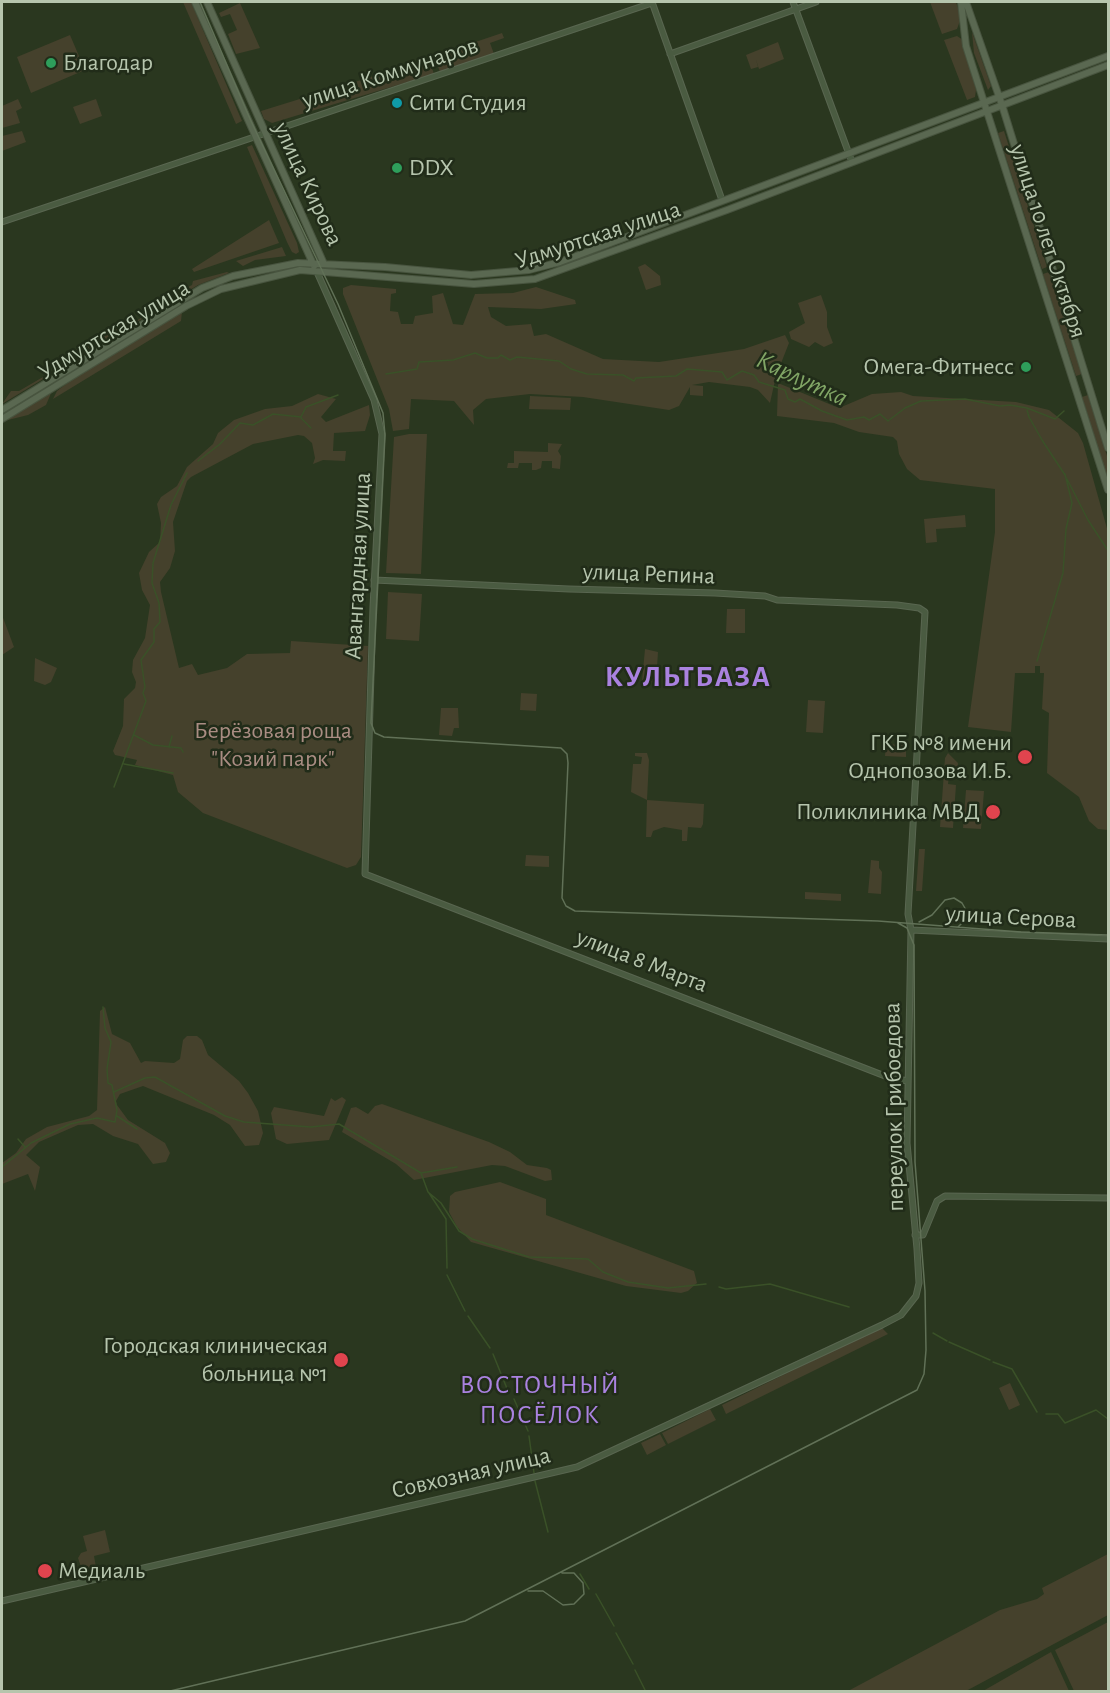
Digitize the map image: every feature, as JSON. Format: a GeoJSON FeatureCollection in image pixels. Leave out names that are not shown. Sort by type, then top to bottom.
{"type":"FeatureCollection","features":[{"type":"Feature","properties":{"kind":"main road","name":"улица Кирова"},"geometry":{"type":"LineString","coordinates":[[195,2],[317,272],[324,264],[207,2]]}},
{"type":"Feature","properties":{"kind":"main road","name":"улица 10 лет Октября"},"geometry":{"type":"LineString","coordinates":[[961,2],[966,46],[1108,490]]}},
{"type":"Feature","properties":{"kind":"main road","name":"улица 10 лет Октября"},"geometry":{"type":"LineString","coordinates":[[966,2],[1002,105],[1108,448]]}},
{"type":"Feature","properties":{"kind":"main road","name":"Удмуртская улица"},"geometry":{"type":"LineString","coordinates":[[2,410],[202,288],[233,276],[270,268],[313,263],[471,275],[517,273],[560,262],[1108,56]]}},
{"type":"Feature","properties":{"kind":"main road","name":"Удмуртская улица"},"geometry":{"type":"LineString","coordinates":[[2,419],[186,306],[221,289],[300,270],[474,285],[535,279],[575,267],[1108,65]]}},
{"type":"Feature","properties":{"kind":"main road"},"geometry":{"type":"LineString","coordinates":[[828,161],[833,164],[832,170]]}},
{"type":"Feature","properties":{"kind":"main road"},"geometry":{"type":"LineString","coordinates":[[361,275],[359,269],[362,266]]}},
{"type":"Feature","properties":{"kind":"main road"},"geometry":{"type":"LineString","coordinates":[[270,268],[272,276]]}},
{"type":"Feature","properties":{"kind":"main road"},"geometry":{"type":"LineString","coordinates":[[1074,380],[1080,381],[1086,376]]}},
{"type":"Feature","properties":{"kind":"main road"},"geometry":{"type":"LineString","coordinates":[[1079,396],[1084,392],[1091,393]]}},
{"type":"Feature","properties":{"kind":"street","name":"улица Коммунаров"},"geometry":{"type":"LineString","coordinates":[[2,222],[652,2]]}},
{"type":"Feature","properties":{"kind":"street"},"geometry":{"type":"LineString","coordinates":[[652,2],[722,200]]}},
{"type":"Feature","properties":{"kind":"street"},"geometry":{"type":"LineString","coordinates":[[793,2],[852,162]]}},
{"type":"Feature","properties":{"kind":"street"},"geometry":{"type":"LineString","coordinates":[[670,54],[816,2]]}},
{"type":"Feature","properties":{"kind":"street","name":"Авангардная улица"},"geometry":{"type":"LineString","coordinates":[[317,272],[374,400],[381,423],[365,874]]}},
{"type":"Feature","properties":{"kind":"street","name":"улица Репина"},"geometry":{"type":"LineString","coordinates":[[374,580],[569,590],[716,593],[765,596],[777,600],[873,604],[922,609]]}},
{"type":"Feature","properties":{"kind":"street","name":"переулок Грибоедова"},"geometry":{"type":"LineString","coordinates":[[916,1296],[919,1283],[907,1143],[911,930],[908,914],[925,616],[922,609]]}},
{"type":"Feature","properties":{"kind":"street","name":"улица 8 Марта"},"geometry":{"type":"LineString","coordinates":[[365,874],[907,1081]]}},
{"type":"Feature","properties":{"kind":"street","name":"улица Серова"},"geometry":{"type":"LineString","coordinates":[[911,930],[1108,939]]}},
{"type":"Feature","properties":{"kind":"street"},"geometry":{"type":"LineString","coordinates":[[907,1091],[898,1078],[908,1068]]}},
{"type":"Feature","properties":{"kind":"street"},"geometry":{"type":"LineString","coordinates":[[915,1235],[923,1235],[937,1201],[945,1196],[1108,1198]]}},
{"type":"Feature","properties":{"kind":"street","name":"Совхозная улица"},"geometry":{"type":"LineString","coordinates":[[2,1601],[577,1467],[882,1325],[901,1315],[916,1296]]}},
{"type":"Feature","properties":{"kind":"green space"},"geometry":{"type":"Polygon","coordinates":[[[183,2],[191,2],[242,121],[236,124],[183,2]]]}},
{"type":"Feature","properties":{"kind":"green space"},"geometry":{"type":"Polygon","coordinates":[[[930,2],[956,2],[961,18],[957,29],[942,34],[930,2]]]}},
{"type":"Feature","properties":{"kind":"green space"},"geometry":{"type":"Polygon","coordinates":[[[240,3],[260,48],[236,54],[228,34],[237,30],[230,14],[221,17],[219,13],[240,3]]]}},
{"type":"Feature","properties":{"kind":"green space"},"geometry":{"type":"Polygon","coordinates":[[[972,32],[991,86],[988,90],[974,53],[972,32]]]}},
{"type":"Feature","properties":{"kind":"green space"},"geometry":{"type":"Polygon","coordinates":[[[502,33],[504,38],[490,43],[494,54],[440,72],[434,56],[502,33]]]}},
{"type":"Feature","properties":{"kind":"green space","name":"Благодар"},"geometry":{"type":"Polygon","coordinates":[[[70,35],[85,70],[31,93],[17,57],[70,35]]]}},
{"type":"Feature","properties":{"kind":"green space"},"geometry":{"type":"Polygon","coordinates":[[[957,36],[963,40],[976,90],[975,97],[967,100],[944,40],[957,36]]]}},
{"type":"Feature","properties":{"kind":"green space"},"geometry":{"type":"Polygon","coordinates":[[[778,42],[784,59],[759,69],[756,60],[758,67],[751,69],[746,55],[778,42]]]}},
{"type":"Feature","properties":{"kind":"green space"},"geometry":{"type":"Polygon","coordinates":[[[429,59],[434,74],[272,123],[264,119],[261,111],[429,59]]]}},
{"type":"Feature","properties":{"kind":"green space"},"geometry":{"type":"Polygon","coordinates":[[[18,99],[22,108],[16,111],[20,123],[2,128],[2,106],[18,99]]]}},
{"type":"Feature","properties":{"kind":"green space"},"geometry":{"type":"Polygon","coordinates":[[[96,99],[102,116],[80,124],[73,107],[96,99]]]}},
{"type":"Feature","properties":{"kind":"green space"},"geometry":{"type":"Polygon","coordinates":[[[22,131],[26,142],[2,151],[2,136],[22,131]]]}},
{"type":"Feature","properties":{"kind":"green space"},"geometry":{"type":"Polygon","coordinates":[[[1004,131],[1047,267],[1042,269],[998,133],[1004,131]]]}},
{"type":"Feature","properties":{"kind":"green space"},"geometry":{"type":"Polygon","coordinates":[[[252,145],[297,243],[299,252],[296,254],[292,252],[287,242],[247,147],[252,145]]]}},
{"type":"Feature","properties":{"kind":"green space"},"geometry":{"type":"Polygon","coordinates":[[[269,220],[279,243],[194,272],[192,269],[269,220]]]}},
{"type":"Feature","properties":{"kind":"green space"},"geometry":{"type":"Polygon","coordinates":[[[282,247],[286,256],[255,260],[243,266],[236,261],[282,247]]]}},
{"type":"Feature","properties":{"kind":"green space"},"geometry":{"type":"Polygon","coordinates":[[[645,264],[660,276],[661,285],[646,290],[638,267],[645,264]]]}},
{"type":"Feature","properties":{"kind":"green space"},"geometry":{"type":"Polygon","coordinates":[[[1049,272],[1082,374],[1076,376],[1043,274],[1049,272]]]}},
{"type":"Feature","properties":{"kind":"green space"},"geometry":{"type":"Polygon","coordinates":[[[229,273],[198,285],[2,404],[11,391],[19,391],[55,370],[52,364],[99,335],[101,337],[133,314],[136,321],[162,305],[160,301],[192,285],[193,281],[229,273]]]}},
{"type":"Feature","properties":{"kind":"green space"},"geometry":{"type":"Polygon","coordinates":[[[351,285],[396,289],[396,293],[391,294],[390,311],[398,312],[401,324],[413,324],[415,316],[433,313],[432,296],[443,293],[453,324],[463,325],[475,294],[513,293],[536,287],[575,300],[576,304],[541,309],[488,307],[491,317],[506,326],[531,324],[534,336],[546,334],[603,359],[659,362],[744,349],[785,335],[789,343],[776,376],[770,403],[758,390],[750,387],[709,382],[692,385],[703,386],[703,396],[690,395],[690,387],[679,406],[669,410],[583,397],[530,394],[486,399],[473,410],[474,425],[454,401],[411,399],[409,429],[393,431],[389,409],[343,294],[343,288],[351,285]]]}},
{"type":"Feature","properties":{"kind":"green space"},"geometry":{"type":"Polygon","coordinates":[[[821,295],[827,312],[827,327],[833,343],[824,347],[815,342],[809,347],[791,339],[789,332],[805,323],[798,303],[821,295]]]}},
{"type":"Feature","properties":{"kind":"green space"},"geometry":{"type":"Polygon","coordinates":[[[182,312],[181,321],[53,399],[57,391],[75,377],[182,312]]]}},
{"type":"Feature","properties":{"kind":"green space"},"geometry":{"type":"Polygon","coordinates":[[[778,383],[839,408],[872,394],[901,392],[913,396],[1016,402],[1049,410],[1078,433],[1083,443],[1108,532],[1108,830],[1098,829],[1089,821],[1079,797],[1047,773],[1049,713],[1042,709],[1044,673],[1040,673],[1040,666],[1035,666],[1035,673],[1015,673],[1011,732],[968,727],[995,532],[995,489],[920,480],[907,469],[899,454],[897,441],[893,437],[859,432],[834,423],[777,416],[778,383]]]}},
{"type":"Feature","properties":{"kind":"green space"},"geometry":{"type":"Polygon","coordinates":[[[52,391],[46,405],[28,415],[4,421],[52,391]]]}},
{"type":"Feature","properties":{"kind":"green space","name":"Берёзовая роща \"Козий парк\""},"geometry":{"type":"Polygon","coordinates":[[[318,394],[336,399],[321,417],[326,422],[369,405],[370,415],[365,431],[334,433],[333,451],[346,451],[345,461],[323,460],[313,464],[315,458],[312,443],[304,436],[298,435],[253,444],[191,477],[187,481],[173,522],[175,551],[170,568],[160,582],[179,668],[192,664],[198,675],[227,668],[247,654],[290,653],[291,641],[368,646],[361,857],[356,865],[347,868],[203,813],[178,792],[173,775],[135,765],[137,760],[115,755],[113,751],[123,726],[124,699],[135,688],[136,682],[132,672],[133,660],[145,638],[150,605],[142,590],[139,573],[149,552],[160,542],[161,523],[157,504],[161,497],[177,486],[187,467],[213,444],[218,433],[234,420],[265,409],[292,406],[318,394]]]}},
{"type":"Feature","properties":{"kind":"green space"},"geometry":{"type":"Polygon","coordinates":[[[1088,395],[1108,459],[1108,480],[1082,397],[1088,395]]]}},
{"type":"Feature","properties":{"kind":"green space"},"geometry":{"type":"Polygon","coordinates":[[[530,396],[571,398],[570,410],[529,409],[530,396]]]}},
{"type":"Feature","properties":{"kind":"green space"},"geometry":{"type":"Polygon","coordinates":[[[427,434],[421,574],[386,573],[394,437],[427,434]]]}},
{"type":"Feature","properties":{"kind":"green space"},"geometry":{"type":"Polygon","coordinates":[[[548,443],[562,444],[558,451],[561,456],[560,469],[552,468],[552,461],[542,461],[541,468],[536,470],[532,470],[532,463],[519,463],[518,468],[507,468],[508,463],[514,463],[514,451],[548,452],[548,443]]]}},
{"type":"Feature","properties":{"kind":"green space"},"geometry":{"type":"Polygon","coordinates":[[[965,515],[966,527],[936,529],[937,542],[926,543],[924,519],[965,515]]]}},
{"type":"Feature","properties":{"kind":"green space"},"geometry":{"type":"Polygon","coordinates":[[[388,592],[422,594],[419,641],[386,639],[388,592]]]}},
{"type":"Feature","properties":{"kind":"green space"},"geometry":{"type":"Polygon","coordinates":[[[727,609],[745,609],[745,633],[726,633],[727,609]]]}},
{"type":"Feature","properties":{"kind":"green space"},"geometry":{"type":"Polygon","coordinates":[[[2,615],[14,647],[2,655],[2,615]]]}},
{"type":"Feature","properties":{"kind":"green space"},"geometry":{"type":"Polygon","coordinates":[[[645,649],[658,652],[656,683],[642,681],[645,649]]]}},
{"type":"Feature","properties":{"kind":"green space"},"geometry":{"type":"Polygon","coordinates":[[[35,658],[57,668],[51,682],[45,685],[34,681],[35,658]]]}},
{"type":"Feature","properties":{"kind":"green space"},"geometry":{"type":"Polygon","coordinates":[[[521,693],[537,694],[536,711],[520,710],[521,693]]]}},
{"type":"Feature","properties":{"kind":"green space"},"geometry":{"type":"Polygon","coordinates":[[[808,700],[825,701],[823,733],[806,732],[808,700]]]}},
{"type":"Feature","properties":{"kind":"green space"},"geometry":{"type":"Polygon","coordinates":[[[441,708],[458,708],[459,728],[454,728],[452,736],[439,735],[441,708]]]}},
{"type":"Feature","properties":{"kind":"green space"},"geometry":{"type":"Polygon","coordinates":[[[886,744],[906,745],[906,757],[885,756],[886,744]]]}},
{"type":"Feature","properties":{"kind":"green space"},"geometry":{"type":"Polygon","coordinates":[[[635,753],[647,753],[649,760],[647,800],[631,792],[633,764],[641,764],[642,757],[635,756],[635,753]]]}},
{"type":"Feature","properties":{"kind":"green space"},"geometry":{"type":"Polygon","coordinates":[[[948,753],[958,763],[957,772],[952,772],[949,776],[948,784],[956,785],[953,828],[940,827],[945,758],[948,753]]]}},
{"type":"Feature","properties":{"kind":"green space"},"geometry":{"type":"Polygon","coordinates":[[[966,790],[984,791],[981,829],[963,828],[966,790]]]}},
{"type":"Feature","properties":{"kind":"green space"},"geometry":{"type":"Polygon","coordinates":[[[647,800],[704,804],[703,824],[701,828],[688,827],[687,841],[682,841],[682,830],[664,827],[653,831],[651,837],[646,837],[647,800]]]}},
{"type":"Feature","properties":{"kind":"green space"},"geometry":{"type":"Polygon","coordinates":[[[919,849],[925,849],[922,891],[916,891],[919,849]]]}},
{"type":"Feature","properties":{"kind":"green space"},"geometry":{"type":"Polygon","coordinates":[[[526,855],[549,856],[549,867],[525,866],[526,855]]]}},
{"type":"Feature","properties":{"kind":"green space"},"geometry":{"type":"Polygon","coordinates":[[[871,860],[879,861],[879,868],[882,872],[881,894],[868,893],[871,860]]]}},
{"type":"Feature","properties":{"kind":"green space"},"geometry":{"type":"Polygon","coordinates":[[[805,892],[841,894],[841,901],[805,899],[805,892]]]}},
{"type":"Feature","properties":{"kind":"green space"},"geometry":{"type":"Polygon","coordinates":[[[105,1007],[112,1034],[130,1043],[141,1063],[145,1061],[174,1063],[180,1059],[183,1040],[187,1036],[197,1036],[202,1040],[208,1055],[239,1081],[258,1111],[263,1133],[259,1145],[245,1146],[230,1125],[214,1115],[143,1086],[120,1094],[116,1101],[117,1105],[128,1120],[165,1143],[170,1153],[166,1162],[153,1164],[138,1144],[113,1136],[93,1124],[78,1125],[39,1142],[26,1155],[40,1167],[35,1191],[28,1174],[2,1184],[2,1163],[16,1153],[26,1139],[47,1127],[89,1116],[97,1110],[100,1011],[105,1007]]]}},
{"type":"Feature","properties":{"kind":"green space"},"geometry":{"type":"Polygon","coordinates":[[[342,1097],[346,1100],[329,1140],[287,1144],[276,1139],[271,1113],[274,1107],[324,1116],[331,1098],[335,1101],[342,1097]]]}},
{"type":"Feature","properties":{"kind":"green space"},"geometry":{"type":"Polygon","coordinates":[[[382,1104],[489,1142],[510,1152],[527,1165],[551,1170],[552,1180],[545,1181],[505,1166],[492,1165],[414,1180],[396,1164],[342,1132],[351,1108],[356,1107],[368,1114],[375,1106],[382,1104]]]}},
{"type":"Feature","properties":{"kind":"green space"},"geometry":{"type":"Polygon","coordinates":[[[500,1182],[546,1199],[546,1215],[694,1271],[697,1283],[688,1291],[681,1293],[626,1286],[471,1242],[457,1227],[449,1212],[450,1196],[455,1192],[500,1182]]]}},
{"type":"Feature","properties":{"kind":"green space"},"geometry":{"type":"Polygon","coordinates":[[[881,1327],[888,1334],[726,1414],[722,1405],[881,1327]]]}},
{"type":"Feature","properties":{"kind":"green space"},"geometry":{"type":"Polygon","coordinates":[[[1010,1383],[1020,1405],[1009,1410],[999,1388],[1010,1383]]]}},
{"type":"Feature","properties":{"kind":"green space"},"geometry":{"type":"Polygon","coordinates":[[[710,1409],[716,1420],[668,1444],[662,1433],[710,1409]]]}},
{"type":"Feature","properties":{"kind":"green space"},"geometry":{"type":"Polygon","coordinates":[[[660,1434],[666,1445],[647,1455],[641,1443],[660,1434]]]}},
{"type":"Feature","properties":{"kind":"green space"},"geometry":{"type":"Polygon","coordinates":[[[105,1530],[110,1552],[94,1556],[96,1567],[82,1570],[78,1558],[81,1553],[87,1551],[83,1536],[105,1530]]]}},
{"type":"Feature","properties":{"kind":"green space"},"geometry":{"type":"Polygon","coordinates":[[[1108,1554],[1108,1615],[966,1691],[848,1691],[1000,1610],[1037,1599],[1044,1594],[1042,1588],[1108,1554]]]}},
{"type":"Feature","properties":{"kind":"green space"},"geometry":{"type":"Polygon","coordinates":[[[1108,1622],[1108,1691],[1074,1691],[1055,1650],[1108,1622]]]}},
{"type":"Feature","properties":{"kind":"green space"},"geometry":{"type":"Polygon","coordinates":[[[1051,1652],[1069,1691],[983,1691],[1051,1652]]]}},
{"type":"Feature","properties":{"kind":"waterway","name":"Карлутка"},"geometry":{"type":"LineString","coordinates":[[386,374],[417,369],[419,362],[453,360],[475,353],[487,358],[498,358],[501,355],[510,360],[517,357],[559,361],[571,369],[587,374],[623,375],[634,381],[636,378],[676,376],[687,369],[722,372],[727,380],[742,371],[754,375],[759,382],[785,390],[788,399],[795,402],[800,399],[822,411],[847,420],[864,417],[869,420],[880,414],[888,421],[905,408],[921,401],[965,399],[1000,406],[1027,408],[1055,419],[1064,411]]}},
{"type":"Feature","properties":{"kind":"waterway","name":"Карлутка"},"geometry":{"type":"LineString","coordinates":[[198,461],[220,444],[240,423],[253,425],[273,414],[301,417],[306,407],[338,395]]}},
{"type":"Feature","properties":{"kind":"waterway"},"geometry":{"type":"LineString","coordinates":[[1027,410],[1042,440],[1065,475]]}},
{"type":"Feature","properties":{"kind":"waterway"},"geometry":{"type":"LineString","coordinates":[[301,418],[311,428]]}},
{"type":"Feature","properties":{"kind":"waterway","name":"Карлутка"},"geometry":{"type":"LineString","coordinates":[[114,787],[146,701],[143,693],[145,687],[141,660],[154,642],[154,629],[160,622],[159,603],[152,583],[153,563],[171,505],[187,473]]}},
{"type":"Feature","properties":{"kind":"waterway"},"geometry":{"type":"LineString","coordinates":[[1037,661],[1063,573],[1066,529],[1072,503],[1065,474]]}},
{"type":"Feature","properties":{"kind":"waterway"},"geometry":{"type":"LineString","coordinates":[[1067,479],[1088,520],[1107,549]]}},
{"type":"Feature","properties":{"kind":"waterway"},"geometry":{"type":"LineString","coordinates":[[134,735],[153,745],[181,748],[183,752]]}},
{"type":"Feature","properties":{"kind":"waterway"},"geometry":{"type":"LineString","coordinates":[[169,747],[172,736]]}},
{"type":"Feature","properties":{"kind":"waterway"},"geometry":{"type":"LineString","coordinates":[[124,764],[173,773]]}},
{"type":"Feature","properties":{"kind":"waterway","name":"Карлутка"},"geometry":{"type":"LineString","coordinates":[[2,1167],[31,1143],[70,1124],[97,1118],[115,1122],[117,1110],[112,1085],[108,1083],[107,1069],[111,1042],[105,1028],[103,1007]]}},
{"type":"Feature","properties":{"kind":"waterway"},"geometry":{"type":"LineString","coordinates":[[114,1092],[145,1078],[155,1077],[225,1116],[244,1122],[311,1127],[339,1124],[421,1173],[428,1192],[441,1203],[459,1231],[472,1239],[529,1257],[588,1259],[603,1272],[628,1282],[668,1288],[706,1284]]}},
{"type":"Feature","properties":{"kind":"waterway"},"geometry":{"type":"LineString","coordinates":[[117,1116],[137,1129]]}},
{"type":"Feature","properties":{"kind":"waterway"},"geometry":{"type":"LineString","coordinates":[[18,1139],[25,1147]]}},
{"type":"Feature","properties":{"kind":"waterway"},"geometry":{"type":"LineString","coordinates":[[421,1173],[457,1167]]}},
{"type":"Feature","properties":{"kind":"waterway"},"geometry":{"type":"LineString","coordinates":[[429,1193],[446,1219],[447,1268]]}},
{"type":"Feature","properties":{"kind":"waterway"},"geometry":{"type":"LineString","coordinates":[[447,1275],[465,1311]]}},
{"type":"Feature","properties":{"kind":"waterway"},"geometry":{"type":"LineString","coordinates":[[719,1287],[726,1289],[770,1284],[849,1307]]}},
{"type":"Feature","properties":{"kind":"waterway"},"geometry":{"type":"LineString","coordinates":[[468,1316],[490,1348]]}},
{"type":"Feature","properties":{"kind":"waterway"},"geometry":{"type":"LineString","coordinates":[[933,1333],[947,1341]]}},
{"type":"Feature","properties":{"kind":"waterway"},"geometry":{"type":"LineString","coordinates":[[949,1342],[990,1360]]}},
{"type":"Feature","properties":{"kind":"waterway"},"geometry":{"type":"LineString","coordinates":[[493,1354],[508,1391]]}},
{"type":"Feature","properties":{"kind":"waterway"},"geometry":{"type":"LineString","coordinates":[[993,1362],[1012,1369],[1037,1412]]}},
{"type":"Feature","properties":{"kind":"waterway"},"geometry":{"type":"LineString","coordinates":[[514,1399],[528,1431]]}},
{"type":"Feature","properties":{"kind":"waterway"},"geometry":{"type":"LineString","coordinates":[[1046,1414],[1058,1414],[1065,1423],[1096,1410],[1108,1419]]}},
{"type":"Feature","properties":{"kind":"waterway"},"geometry":{"type":"LineString","coordinates":[[529,1436],[534,1473]]}},
{"type":"Feature","properties":{"kind":"waterway"},"geometry":{"type":"LineString","coordinates":[[535,1481],[548,1532]]}},
{"type":"Feature","properties":{"kind":"waterway"},"geometry":{"type":"LineString","coordinates":[[580,1574],[589,1589]]}},
{"type":"Feature","properties":{"kind":"waterway"},"geometry":{"type":"LineString","coordinates":[[596,1594],[614,1626]]}},
{"type":"Feature","properties":{"kind":"waterway"},"geometry":{"type":"LineString","coordinates":[[616,1633],[633,1664]]}},
{"type":"Feature","properties":{"kind":"waterway"},"geometry":{"type":"LineString","coordinates":[[635,1670],[645,1690]]}},
{"type":"Feature","properties":{"kind":"tram line"},"geometry":{"type":"LineString","coordinates":[[200,2],[250,119],[338,304],[383,413],[385,435],[371,723],[375,733],[384,737],[561,748],[567,754],[568,763],[562,898],[566,906],[575,911],[878,921],[1021,932],[1108,935]]}},
{"type":"Feature","properties":{"kind":"tram line"},"geometry":{"type":"LineString","coordinates":[[919,922],[932,915],[945,900],[954,898],[962,903],[966,910],[964,921],[958,927]]}},
{"type":"Feature","properties":{"kind":"tram line"},"geometry":{"type":"LineString","coordinates":[[166,1692],[465,1621],[917,1390],[924,1374],[926,1350],[925,1291],[915,1162],[914,945],[907,928],[898,923]]}},
{"type":"Feature","properties":{"kind":"tram line"},"geometry":{"type":"LineString","coordinates":[[528,1591],[543,1591],[563,1605],[574,1604],[584,1594],[583,1583],[574,1573],[562,1573]]}},
{"type":"Feature","properties":{"kind":"place","name":"Благодар"},"geometry":{"type":"Point","coordinates":[51,63]}},
{"type":"Feature","properties":{"kind":"place","name":"Сити Студия"},"geometry":{"type":"Point","coordinates":[397,103]}},
{"type":"Feature","properties":{"kind":"place","name":"DDX"},"geometry":{"type":"Point","coordinates":[397,168]}},
{"type":"Feature","properties":{"kind":"place","name":"Омега-Фитнесс"},"geometry":{"type":"Point","coordinates":[1026,367]}},
{"type":"Feature","properties":{"kind":"place","name":"ГКБ №8 имени Однопозова И.Б."},"geometry":{"type":"Point","coordinates":[1025,757]}},
{"type":"Feature","properties":{"kind":"place","name":"Поликлиника МВД"},"geometry":{"type":"Point","coordinates":[993,812]}},
{"type":"Feature","properties":{"kind":"place","name":"Городская клиническая больница №1"},"geometry":{"type":"Point","coordinates":[341,1360]}},
{"type":"Feature","properties":{"kind":"place","name":"Медиаль"},"geometry":{"type":"Point","coordinates":[45,1571]}},
{"type":"Feature","properties":{"kind":"district","name":"КУЛЬТБАЗА"},"geometry":{"type":"Point","coordinates":[688,677]}},
{"type":"Feature","properties":{"kind":"district","name":"ВОСТОЧНЫЙ ПОСЁЛОК"},"geometry":{"type":"Point","coordinates":[540,1400]}}]}
